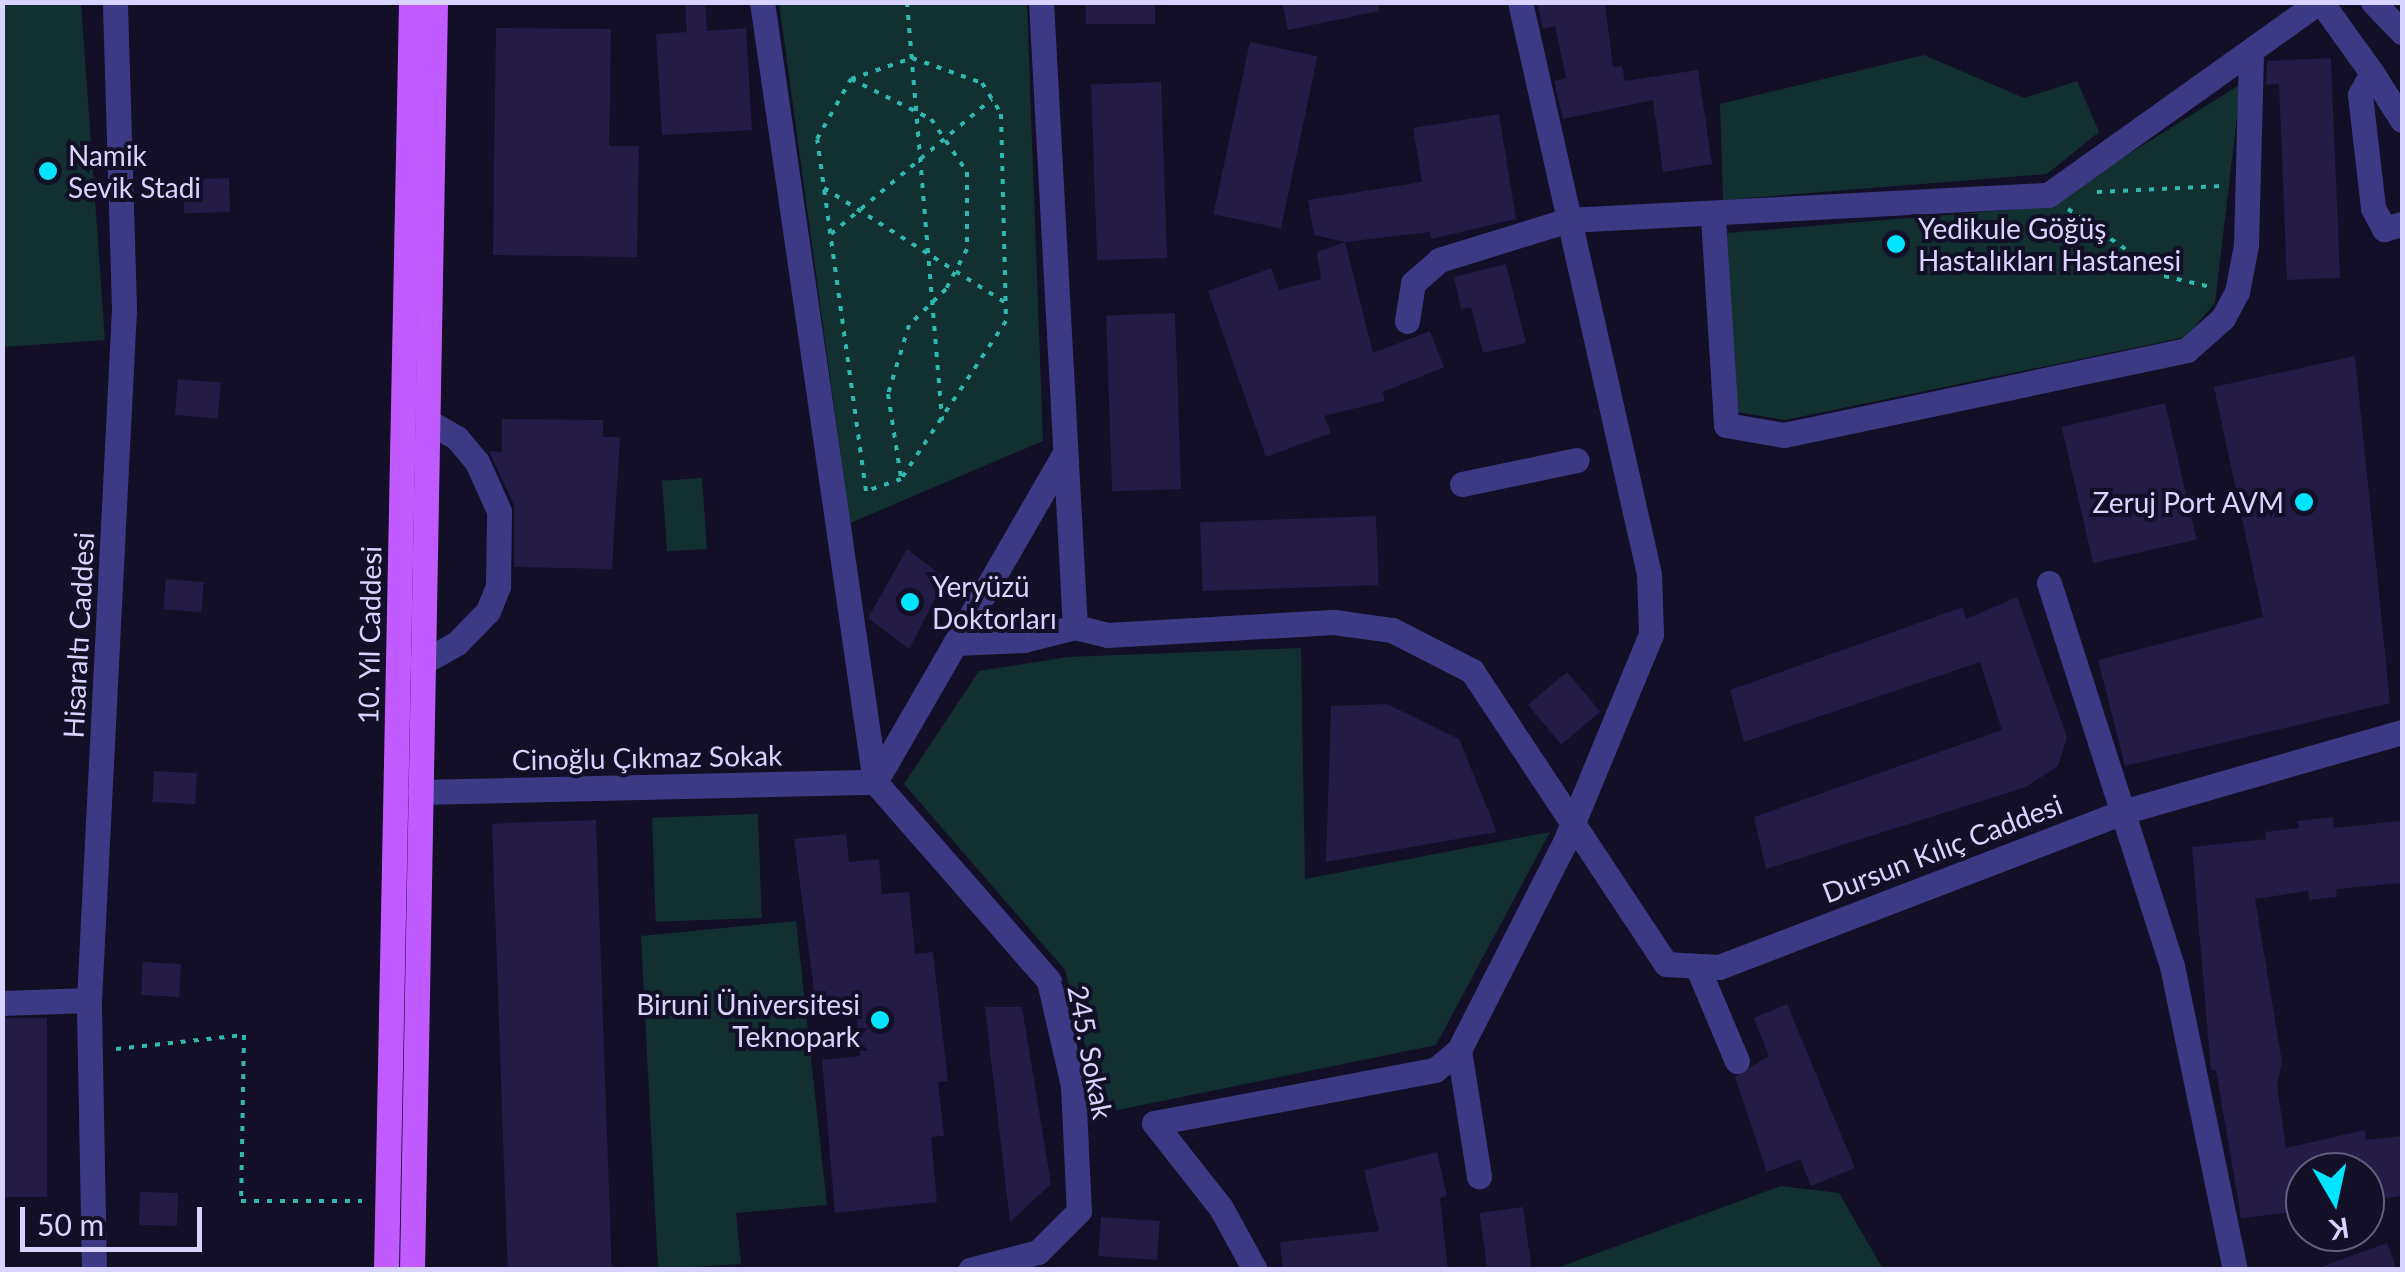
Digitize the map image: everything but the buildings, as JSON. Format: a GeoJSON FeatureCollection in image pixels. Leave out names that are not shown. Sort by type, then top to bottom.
{"type":"FeatureCollection","features":[{"type":"Feature","properties":{"kind":"main road","name":"10. Yıl Caddesi"},"geometry":{"type":"LineString","coordinates":[[386,1270],[411,2]]}},
{"type":"Feature","properties":{"kind":"main road","name":"10. Yıl Caddesi"},"geometry":{"type":"LineString","coordinates":[[412,1270],[435,2]]}},
{"type":"Feature","properties":{"kind":"street","name":"Hisaraltı Caddesi"},"geometry":{"type":"LineString","coordinates":[[94,1270],[88,1000],[124,308],[115,2]]}},
{"type":"Feature","properties":{"kind":"street"},"geometry":{"type":"LineString","coordinates":[[762,2],[875,782]]}},
{"type":"Feature","properties":{"kind":"street"},"geometry":{"type":"LineString","coordinates":[[1041,2],[1062,458],[1075,627]]}},
{"type":"Feature","properties":{"kind":"street"},"geometry":{"type":"LineString","coordinates":[[1255,1270],[1221,1208],[1154,1123],[1436,1070],[1459,1050],[1572,824],[1651,634],[1649,574],[1520,2]]}},
{"type":"Feature","properties":{"kind":"street"},"geometry":{"type":"LineString","coordinates":[[1407,321],[1413,283],[1439,260],[1568,220],[1712,217],[2048,195],[2251,55],[2320,2],[2402,120]]}},
{"type":"Feature","properties":{"kind":"street"},"geometry":{"type":"LineString","coordinates":[[2373,2],[2402,32]]}},
{"type":"Feature","properties":{"kind":"street"},"geometry":{"type":"LineString","coordinates":[[1712,217],[1726,425],[1784,435],[2187,350],[2223,318],[2236,292],[2247,186],[2251,55]]}},
{"type":"Feature","properties":{"kind":"street"},"geometry":{"type":"LineString","coordinates":[[2372,73],[2360,111],[2373,208],[2384,229],[2402,224]]}},
{"type":"Feature","properties":{"kind":"street"},"geometry":{"type":"LineString","coordinates":[[422,663],[457,643],[488,612],[498,586],[495,492],[457,438],[426,420]]}},
{"type":"Feature","properties":{"kind":"street"},"geometry":{"type":"LineString","coordinates":[[875,782],[1062,458]]}},
{"type":"Feature","properties":{"kind":"street"},"geometry":{"type":"LineString","coordinates":[[1462,484],[1577,460]]}},
{"type":"Feature","properties":{"kind":"street"},"geometry":{"type":"LineString","coordinates":[[2049,583],[2126,810],[2172,966],[2234,1270]]}},
{"type":"Feature","properties":{"kind":"street"},"geometry":{"type":"LineString","coordinates":[[956,642],[1024,640],[1075,627],[1107,635],[1334,622],[1392,630],[1472,670],[1666,964],[1698,966],[1737,1062]]}},
{"type":"Feature","properties":{"kind":"street","name":"Dursun Kılıç Caddesi"},"geometry":{"type":"LineString","coordinates":[[1698,966],[1720,967],[2126,810],[2402,732]]}},
{"type":"Feature","properties":{"kind":"street","name":"Cinoğlu Çıkmaz Sokak"},"geometry":{"type":"LineString","coordinates":[[420,792],[875,782]]}},
{"type":"Feature","properties":{"kind":"street","name":"245. Sokak"},"geometry":{"type":"LineString","coordinates":[[875,782],[1048,981],[1073,1086],[1078,1211],[1038,1252],[970,1270]]}},
{"type":"Feature","properties":{"kind":"street"},"geometry":{"type":"LineString","coordinates":[[2,1003],[88,1000]]}},
{"type":"Feature","properties":{"kind":"street"},"geometry":{"type":"LineString","coordinates":[[1459,1050],[1480,1176]]}},
{"type":"Feature","properties":{"kind":"path"},"geometry":{"type":"LineString","coordinates":[[907,2],[942,422]]}},
{"type":"Feature","properties":{"kind":"path"},"geometry":{"type":"LineString","coordinates":[[912,58],[982,83],[1001,114],[1006,321],[901,479],[866,491],[817,139],[851,78],[912,58]]}},
{"type":"Feature","properties":{"kind":"path"},"geometry":{"type":"LineString","coordinates":[[851,78],[931,118],[967,172],[967,250],[932,303],[908,325],[888,394],[901,479]]}},
{"type":"Feature","properties":{"kind":"path"},"geometry":{"type":"LineString","coordinates":[[830,234],[992,99]]}},
{"type":"Feature","properties":{"kind":"path"},"geometry":{"type":"LineString","coordinates":[[2048,195],[2247,186]]}},
{"type":"Feature","properties":{"kind":"path"},"geometry":{"type":"LineString","coordinates":[[824,188],[1006,303]]}},
{"type":"Feature","properties":{"kind":"path"},"geometry":{"type":"LineString","coordinates":[[2048,195],[2164,276],[2236,292]]}},
{"type":"Feature","properties":{"kind":"path"},"geometry":{"type":"LineString","coordinates":[[90,1054],[244,1035],[241,1201],[387,1202]]}},
{"type":"Feature","properties":{"kind":"green space","name":"Namik Sevik Stadi"},"geometry":{"type":"Polygon","coordinates":[[[3,2],[81,3],[105,340],[3,347],[3,2]]]}},
{"type":"Feature","properties":{"kind":"green space"},"geometry":{"type":"Polygon","coordinates":[[[779,3],[1027,3],[1043,441],[850,523],[779,3]]]}},
{"type":"Feature","properties":{"kind":"green space"},"geometry":{"type":"Polygon","coordinates":[[[1924,55],[2024,98],[2077,81],[2099,132],[2047,174],[1723,200],[1720,104],[1924,55]]]}},
{"type":"Feature","properties":{"kind":"green space"},"geometry":{"type":"Polygon","coordinates":[[[2241,84],[2215,303],[2186,337],[1785,420],[1737,412],[1727,233],[2044,207],[2241,84]]]}},
{"type":"Feature","properties":{"kind":"green space"},"geometry":{"type":"Polygon","coordinates":[[[702,478],[707,549],[667,552],[662,481],[702,478]]]}},
{"type":"Feature","properties":{"kind":"green space"},"geometry":{"type":"Polygon","coordinates":[[[1301,648],[1305,879],[1550,832],[1436,1045],[1103,1113],[1065,970],[904,784],[979,671],[1068,657],[1301,648]]]}},
{"type":"Feature","properties":{"kind":"green space"},"geometry":{"type":"Polygon","coordinates":[[[758,814],[762,918],[656,922],[652,818],[758,814]]]}},
{"type":"Feature","properties":{"kind":"green space"},"geometry":{"type":"Polygon","coordinates":[[[796,921],[827,1205],[736,1213],[741,1264],[658,1269],[641,936],[796,921]]]}},
{"type":"Feature","properties":{"kind":"green space"},"geometry":{"type":"Polygon","coordinates":[[[1781,1186],[1839,1193],[1883,1269],[1554,1269],[1781,1186]]]}},
{"type":"Feature","properties":{"kind":"place","name":"Namik Sevik Stadi"},"geometry":{"type":"Point","coordinates":[48,171]}},
{"type":"Feature","properties":{"kind":"place","name":"Yedikule Göğüş Hastalıkları Hastanesi"},"geometry":{"type":"Point","coordinates":[1896,244]}},
{"type":"Feature","properties":{"kind":"place","name":"Zeruj Port AVM"},"geometry":{"type":"Point","coordinates":[2304,502]}},
{"type":"Feature","properties":{"kind":"place","name":"Yeryüzü Doktorları"},"geometry":{"type":"Point","coordinates":[910,602]}},
{"type":"Feature","properties":{"kind":"place","name":"Biruni Üniversitesi Teknopark"},"geometry":{"type":"Point","coordinates":[880,1020]}}]}
